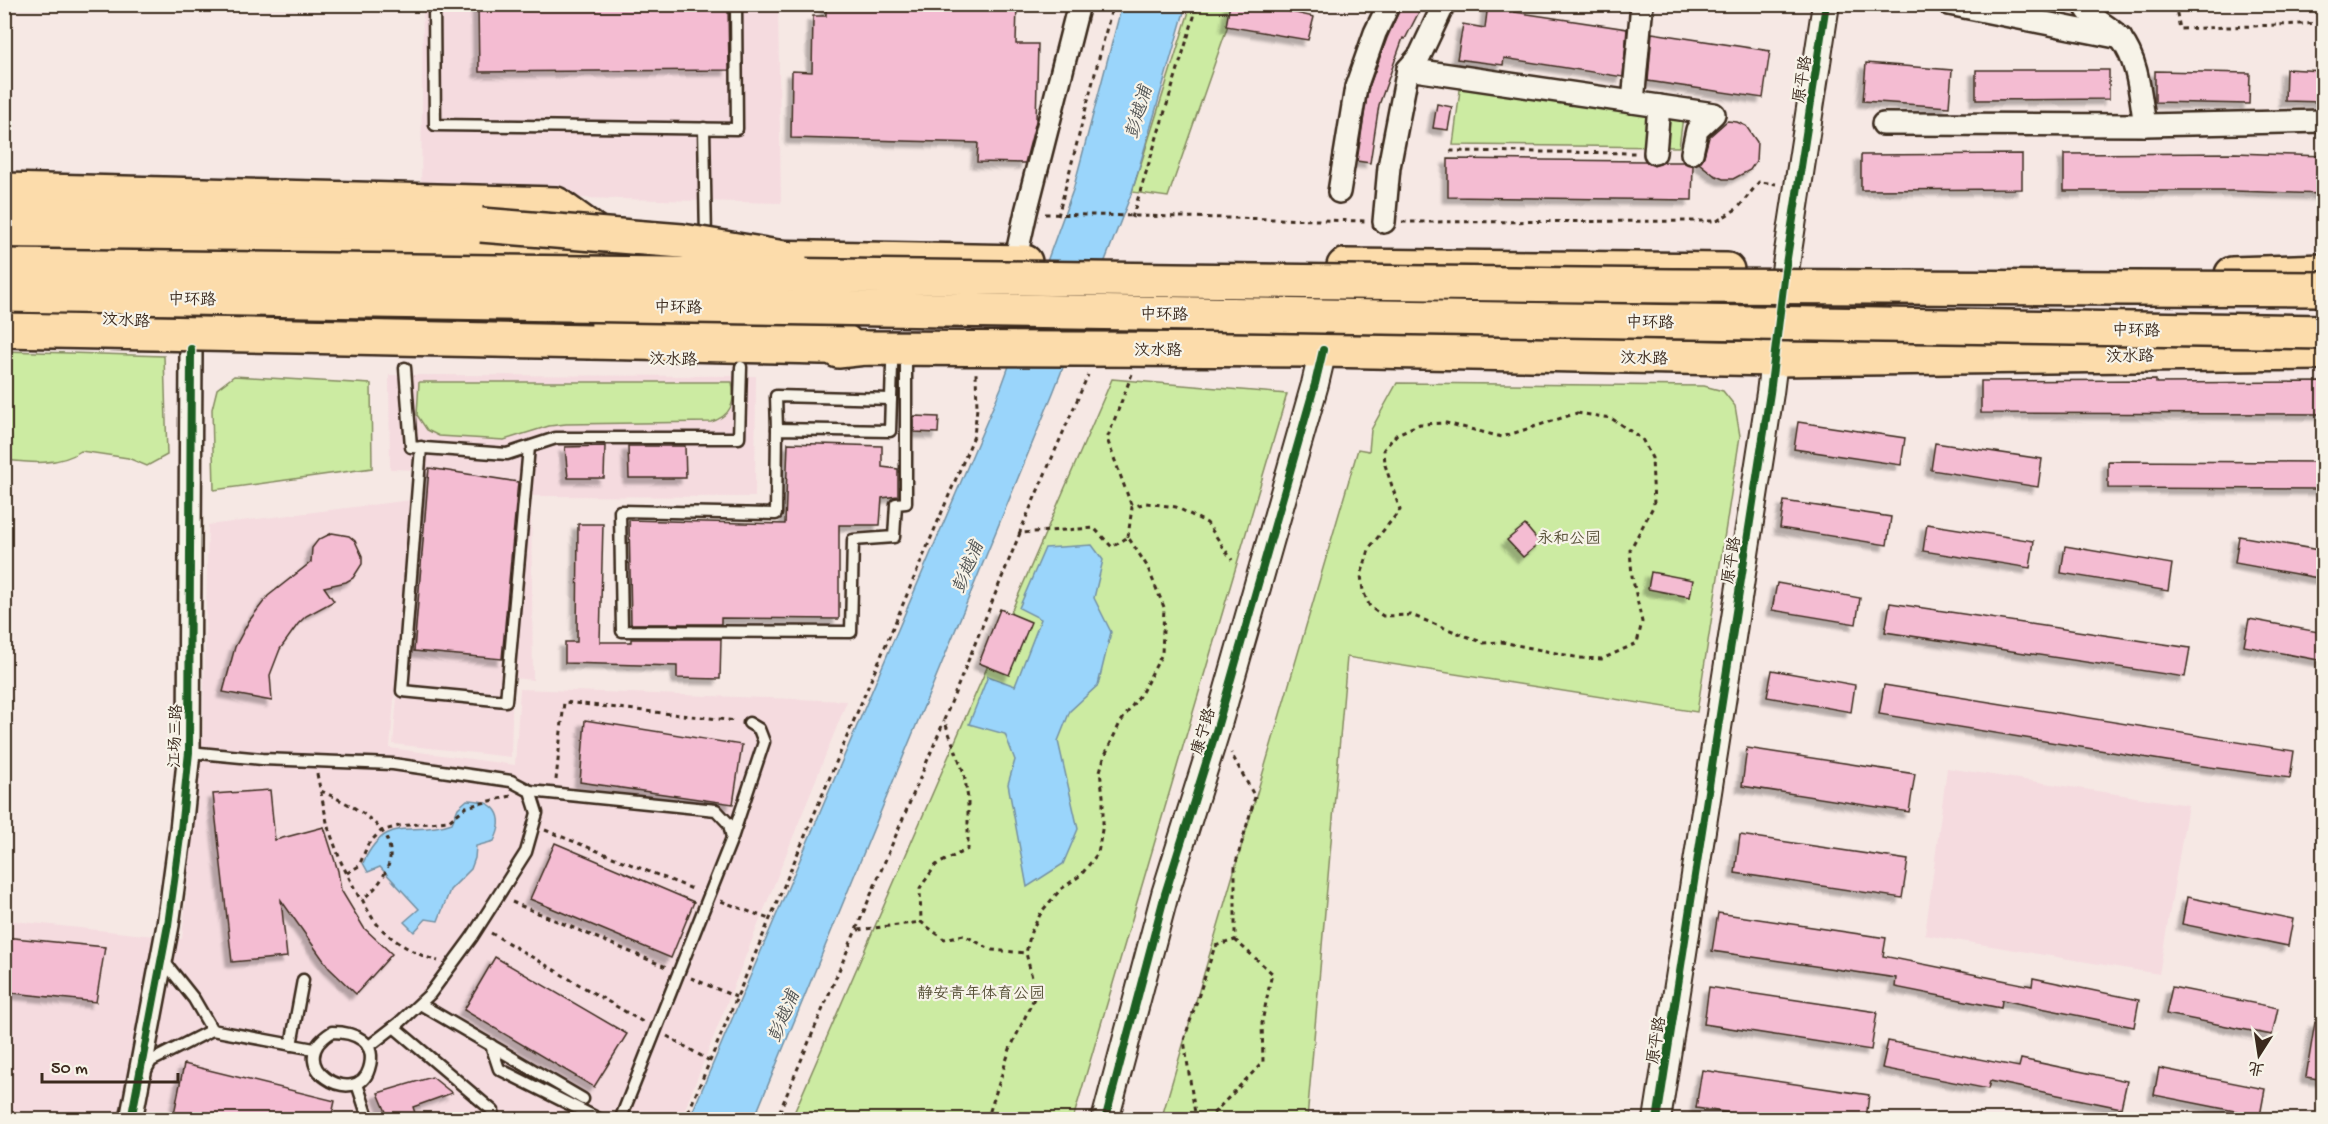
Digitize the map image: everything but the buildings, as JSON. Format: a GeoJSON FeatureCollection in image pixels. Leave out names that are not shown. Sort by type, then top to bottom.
{"type":"FeatureCollection","features":[{"type":"Feature","properties":{"kind":"main road"},"geometry":{"type":"LineString","coordinates":[[4,190],[556,204],[625,254]]}},
{"type":"Feature","properties":{"kind":"main road"},"geometry":{"type":"LineString","coordinates":[[4,214],[482,225],[682,241],[893,276]]}},
{"type":"Feature","properties":{"kind":"main road"},"geometry":{"type":"LineString","coordinates":[[4,240],[865,259],[1014,278],[1139,285],[1483,293],[1783,294],[2245,281],[2324,282]]}},
{"type":"Feature","properties":{"kind":"main road"},"geometry":{"type":"LineString","coordinates":[[816,284],[865,259]]}},
{"type":"Feature","properties":{"kind":"main road"},"geometry":{"type":"LineString","coordinates":[[4,266],[312,277],[816,284],[1014,278],[1139,285],[2324,301]]}},
{"type":"Feature","properties":{"kind":"main road","name":"中环路"},"geometry":{"type":"LineString","coordinates":[[4,266],[1672,286],[2245,281],[2324,289]]}},
{"type":"Feature","properties":{"kind":"main road"},"geometry":{"type":"LineString","coordinates":[[1139,285],[1403,266],[1783,294],[2324,319]]}},
{"type":"Feature","properties":{"kind":"main road"},"geometry":{"type":"LineString","coordinates":[[1403,266],[1483,293]]}},
{"type":"Feature","properties":{"kind":"main road"},"geometry":{"type":"LineString","coordinates":[[2176,300],[2245,281],[2324,271]]}},
{"type":"Feature","properties":{"kind":"main road"},"geometry":{"type":"LineString","coordinates":[[4,287],[650,295],[1014,278]]}},
{"type":"Feature","properties":{"kind":"main road","name":"中环路"},"geometry":{"type":"LineString","coordinates":[[4,295],[2324,332]]}},
{"type":"Feature","properties":{"kind":"main road"},"geometry":{"type":"LineString","coordinates":[[4,330],[587,333],[650,295]]}},
{"type":"Feature","properties":{"kind":"main road","name":"汶水路"},"geometry":{"type":"LineString","coordinates":[[4,314],[157,320],[191,349],[779,360],[865,348],[987,356],[1130,361],[1323,350],[1775,359],[2324,353]]}},
{"type":"Feature","properties":{"kind":"main road"},"geometry":{"type":"LineString","coordinates":[[157,320],[587,333],[865,348]]}},
{"type":"Feature","properties":{"kind":"street"},"geometry":{"type":"LineString","coordinates":[[1014,278],[1028,201],[1079,4]]}},
{"type":"Feature","properties":{"kind":"street"},"geometry":{"type":"LineString","coordinates":[[1339,192],[1356,87],[1375,33],[1389,4]]}},
{"type":"Feature","properties":{"kind":"street"},"geometry":{"type":"LineString","coordinates":[[1384,222],[1389,167],[1408,69],[1420,55],[1444,4]]}},
{"type":"Feature","properties":{"kind":"street"},"geometry":{"type":"LineString","coordinates":[[1633,102],[1642,4]]}},
{"type":"Feature","properties":{"kind":"street","name":"原平路"},"geometry":{"type":"LineString","coordinates":[[1657,1119],[1775,359],[1798,186],[1826,4]]}},
{"type":"Feature","properties":{"kind":"street"},"geometry":{"type":"LineString","coordinates":[[1950,4],[2121,38]]}},
{"type":"Feature","properties":{"kind":"street"},"geometry":{"type":"LineString","coordinates":[[2084,4],[2088,14],[2121,38],[2141,60],[2145,125]]}},
{"type":"Feature","properties":{"kind":"street"},"geometry":{"type":"LineString","coordinates":[[1408,69],[1714,114],[1696,130],[1692,153]]}},
{"type":"Feature","properties":{"kind":"street"},"geometry":{"type":"LineString","coordinates":[[1655,153],[1659,106]]}},
{"type":"Feature","properties":{"kind":"street"},"geometry":{"type":"LineString","coordinates":[[1883,124],[2145,125],[2324,121]]}},
{"type":"Feature","properties":{"kind":"street","name":"江场三路"},"geometry":{"type":"LineString","coordinates":[[131,1119],[182,830],[189,752],[191,349]]}},
{"type":"Feature","properties":{"kind":"street","name":"康宁路"},"geometry":{"type":"LineString","coordinates":[[1105,1119],[1165,894],[1217,728],[1323,350]]}},
{"type":"Feature","properties":{"kind":"lane"},"geometry":{"type":"LineString","coordinates":[[434,4],[435,125],[737,129],[736,4]]}},
{"type":"Feature","properties":{"kind":"lane"},"geometry":{"type":"LineString","coordinates":[[704,128],[706,256]]}},
{"type":"Feature","properties":{"kind":"lane"},"geometry":{"type":"LineString","coordinates":[[777,429],[890,431],[892,365]]}},
{"type":"Feature","properties":{"kind":"lane"},"geometry":{"type":"LineString","coordinates":[[891,399],[776,396],[776,513],[620,511],[622,631],[851,632],[853,540],[894,537],[896,504],[906,503],[906,365]]}},
{"type":"Feature","properties":{"kind":"lane"},"geometry":{"type":"LineString","coordinates":[[405,368],[411,447],[507,454],[556,438],[739,438],[741,367]]}},
{"type":"Feature","properties":{"kind":"lane"},"geometry":{"type":"LineString","coordinates":[[421,447],[402,691],[506,700],[529,447]]}},
{"type":"Feature","properties":{"kind":"lane"},"geometry":{"type":"LineString","coordinates":[[620,1119],[732,838],[764,742],[759,729],[748,723]]}},
{"type":"Feature","properties":{"kind":"lane"},"geometry":{"type":"LineString","coordinates":[[189,752],[262,759],[393,764],[511,782],[530,792],[716,810],[729,824],[732,838]]}},
{"type":"Feature","properties":{"kind":"lane"},"geometry":{"type":"LineString","coordinates":[[368,1047],[430,994],[479,926],[526,852],[537,813],[530,792]]}},
{"type":"Feature","properties":{"kind":"lane"},"geometry":{"type":"LineString","coordinates":[[161,958],[194,999],[212,1030]]}},
{"type":"Feature","properties":{"kind":"lane"},"geometry":{"type":"LineString","coordinates":[[291,1045],[303,980]]}},
{"type":"Feature","properties":{"kind":"lane"},"geometry":{"type":"LineString","coordinates":[[420,1004],[583,1099]]}},
{"type":"Feature","properties":{"kind":"lane"},"geometry":{"type":"LineString","coordinates":[[394,1027],[493,1111]]}},
{"type":"Feature","properties":{"kind":"lane"},"geometry":{"type":"LineString","coordinates":[[139,1080],[151,1061],[212,1030],[314,1049]]}},
{"type":"Feature","properties":{"kind":"lane"},"geometry":{"type":"LineString","coordinates":[[332,1032],[358,1035],[368,1047],[369,1069],[357,1084],[341,1086],[319,1072],[315,1063],[314,1049],[319,1040],[332,1032]]}},
{"type":"Feature","properties":{"kind":"lane"},"geometry":{"type":"LineString","coordinates":[[491,1046],[499,1069],[601,1119]]}},
{"type":"Feature","properties":{"kind":"lane"},"geometry":{"type":"LineString","coordinates":[[357,1084],[369,1119]]}},
{"type":"Feature","properties":{"kind":"path"},"geometry":{"type":"LineString","coordinates":[[1113,4],[1058,216],[1384,222],[1717,220],[1738,208],[1759,182],[1798,186]]}},
{"type":"Feature","properties":{"kind":"path"},"geometry":{"type":"LineString","coordinates":[[1132,218],[1198,4]]}},
{"type":"Feature","properties":{"kind":"path"},"geometry":{"type":"LineString","coordinates":[[2175,4],[2180,29],[2324,23]]}},
{"type":"Feature","properties":{"kind":"path"},"geometry":{"type":"LineString","coordinates":[[1450,151],[1655,153]]}},
{"type":"Feature","properties":{"kind":"path"},"geometry":{"type":"LineString","coordinates":[[685,1119],[974,436],[987,356]]}},
{"type":"Feature","properties":{"kind":"path"},"geometry":{"type":"LineString","coordinates":[[987,1119],[1010,1050],[1036,994],[1026,953],[1032,932],[1042,911],[1061,890],[1082,874],[1098,853],[1103,824],[1100,771],[1105,755],[1120,723],[1142,692],[1162,654],[1164,607],[1147,566],[1128,537],[1132,507],[1107,439],[1130,361]]}},
{"type":"Feature","properties":{"kind":"path"},"geometry":{"type":"LineString","coordinates":[[776,1119],[1089,370]]}},
{"type":"Feature","properties":{"kind":"path"},"geometry":{"type":"LineString","coordinates":[[1577,413],[1611,418],[1642,439],[1652,458],[1653,505],[1630,550],[1632,576],[1642,622],[1637,643],[1602,659],[1580,658],[1502,642],[1484,643],[1462,636],[1433,621],[1412,615],[1383,616],[1370,607],[1361,575],[1370,548],[1400,510],[1385,465],[1384,449],[1397,434],[1420,424],[1446,423],[1502,437],[1577,413]]}},
{"type":"Feature","properties":{"kind":"path"},"geometry":{"type":"LineString","coordinates":[[1132,507],[1146,503],[1176,507],[1207,523],[1232,561]]}},
{"type":"Feature","properties":{"kind":"path"},"geometry":{"type":"LineString","coordinates":[[1020,533],[1094,528],[1112,547],[1128,537]]}},
{"type":"Feature","properties":{"kind":"path"},"geometry":{"type":"LineString","coordinates":[[555,794],[564,702],[748,723]]}},
{"type":"Feature","properties":{"kind":"path"},"geometry":{"type":"LineString","coordinates":[[921,922],[920,888],[936,865],[968,849],[969,808],[964,773],[944,720]]}},
{"type":"Feature","properties":{"kind":"path"},"geometry":{"type":"LineString","coordinates":[[1207,1119],[1263,1062],[1262,1022],[1272,973],[1235,940],[1235,866],[1255,797],[1217,728]]}},
{"type":"Feature","properties":{"kind":"path"},"geometry":{"type":"LineString","coordinates":[[314,760],[328,827],[347,873],[376,923],[401,944],[425,958],[451,965]]}},
{"type":"Feature","properties":{"kind":"path"},"geometry":{"type":"LineString","coordinates":[[321,791],[349,803],[368,817],[389,844],[389,864],[384,875],[372,892],[362,899]]}},
{"type":"Feature","properties":{"kind":"path"},"geometry":{"type":"LineString","coordinates":[[347,873],[359,866],[368,844],[381,831],[399,826],[449,821],[466,807],[530,792]]}},
{"type":"Feature","properties":{"kind":"path"},"geometry":{"type":"LineString","coordinates":[[533,825],[770,919]]}},
{"type":"Feature","properties":{"kind":"path"},"geometry":{"type":"LineString","coordinates":[[498,896],[736,998]]}},
{"type":"Feature","properties":{"kind":"path"},"geometry":{"type":"LineString","coordinates":[[856,930],[921,922],[944,939],[964,935],[992,950],[1026,953]]}},
{"type":"Feature","properties":{"kind":"path"},"geometry":{"type":"LineString","coordinates":[[479,926],[710,1060]]}},
{"type":"Feature","properties":{"kind":"path"},"geometry":{"type":"LineString","coordinates":[[1196,1119],[1184,1040],[1215,946],[1235,940]]}},
{"type":"Feature","properties":{"kind":"shaded area"},"geometry":{"type":"Polygon","coordinates":[[[423,5],[778,5],[781,203],[421,194],[423,5]]]}},
{"type":"Feature","properties":{"kind":"shaded area"},"geometry":{"type":"Polygon","coordinates":[[[389,375],[756,376],[755,497],[531,496],[533,680],[513,678],[511,757],[393,744],[416,470],[390,469],[389,375]]]}},
{"type":"Feature","properties":{"kind":"shaded area"},"geometry":{"type":"Polygon","coordinates":[[[411,500],[390,748],[515,765],[520,689],[847,701],[681,1119],[5,1120],[5,920],[182,939],[203,731],[208,525],[411,500]]]}},
{"type":"Feature","properties":{"kind":"shaded area"},"geometry":{"type":"Polygon","coordinates":[[[1947,768],[2188,805],[2159,974],[1925,935],[1947,768]]]}},
{"type":"Feature","properties":{"kind":"green space"},"geometry":{"type":"Polygon","coordinates":[[[1191,5],[1235,5],[1168,197],[1132,192],[1191,5]]]}},
{"type":"Feature","properties":{"kind":"green space"},"geometry":{"type":"Polygon","coordinates":[[[1461,82],[1683,117],[1679,147],[1453,145],[1461,82]]]}},
{"type":"Feature","properties":{"kind":"green space"},"geometry":{"type":"Polygon","coordinates":[[[5,351],[164,356],[167,455],[147,466],[128,458],[81,451],[54,461],[5,460],[5,351]]]}},
{"type":"Feature","properties":{"kind":"green space"},"geometry":{"type":"Polygon","coordinates":[[[234,376],[371,384],[372,468],[214,490],[212,409],[217,389],[234,376]]]}},
{"type":"Feature","properties":{"kind":"green space","name":"静安青年体育公园"},"geometry":{"type":"Polygon","coordinates":[[[1112,379],[1287,394],[1073,1119],[791,1120],[1112,379]]]}},
{"type":"Feature","properties":{"kind":"green space"},"geometry":{"type":"Polygon","coordinates":[[[419,382],[732,382],[733,396],[727,412],[711,422],[566,424],[549,426],[504,440],[439,436],[427,430],[417,415],[419,382]]]}},
{"type":"Feature","properties":{"kind":"green space","name":"永和公园"},"geometry":{"type":"Polygon","coordinates":[[[1397,383],[1704,386],[1723,391],[1735,406],[1740,436],[1697,712],[1347,657],[1307,1119],[1161,1120],[1358,449],[1369,451],[1371,430],[1397,383]]]}},
{"type":"Feature","properties":{"kind":"water","name":"彭越浦"},"geometry":{"type":"Polygon","coordinates":[[[1122,5],[1186,5],[1132,192],[1053,393],[754,1119],[689,1120],[1001,388],[1073,190],[1122,5]]]}},
{"type":"Feature","properties":{"kind":"water"},"geometry":{"type":"Polygon","coordinates":[[[1092,545],[1103,560],[1094,598],[1111,632],[1098,685],[1070,711],[1058,741],[1078,829],[1063,864],[1027,887],[1008,784],[1015,760],[1005,734],[969,724],[988,676],[1015,686],[1041,619],[1019,608],[1045,548],[1092,545]]]}},
{"type":"Feature","properties":{"kind":"water"},"geometry":{"type":"Polygon","coordinates":[[[467,800],[485,803],[496,811],[499,817],[498,832],[494,841],[476,846],[471,869],[450,890],[438,921],[426,919],[414,932],[404,922],[419,909],[380,867],[368,872],[363,863],[381,837],[401,830],[437,827],[452,823],[458,808],[467,800]]]}},
{"type":"Feature","properties":{"kind":"cycle path"},"geometry":{"type":"LineString","coordinates":[[1657,1120],[1770,393],[1785,271],[1826,4]]}},
{"type":"Feature","properties":{"kind":"cycle path"},"geometry":{"type":"LineString","coordinates":[[131,1120],[168,925],[189,752],[191,349]]}},
{"type":"Feature","properties":{"kind":"cycle path"},"geometry":{"type":"LineString","coordinates":[[1105,1120],[1165,894],[1217,728],[1323,350]]}}]}
